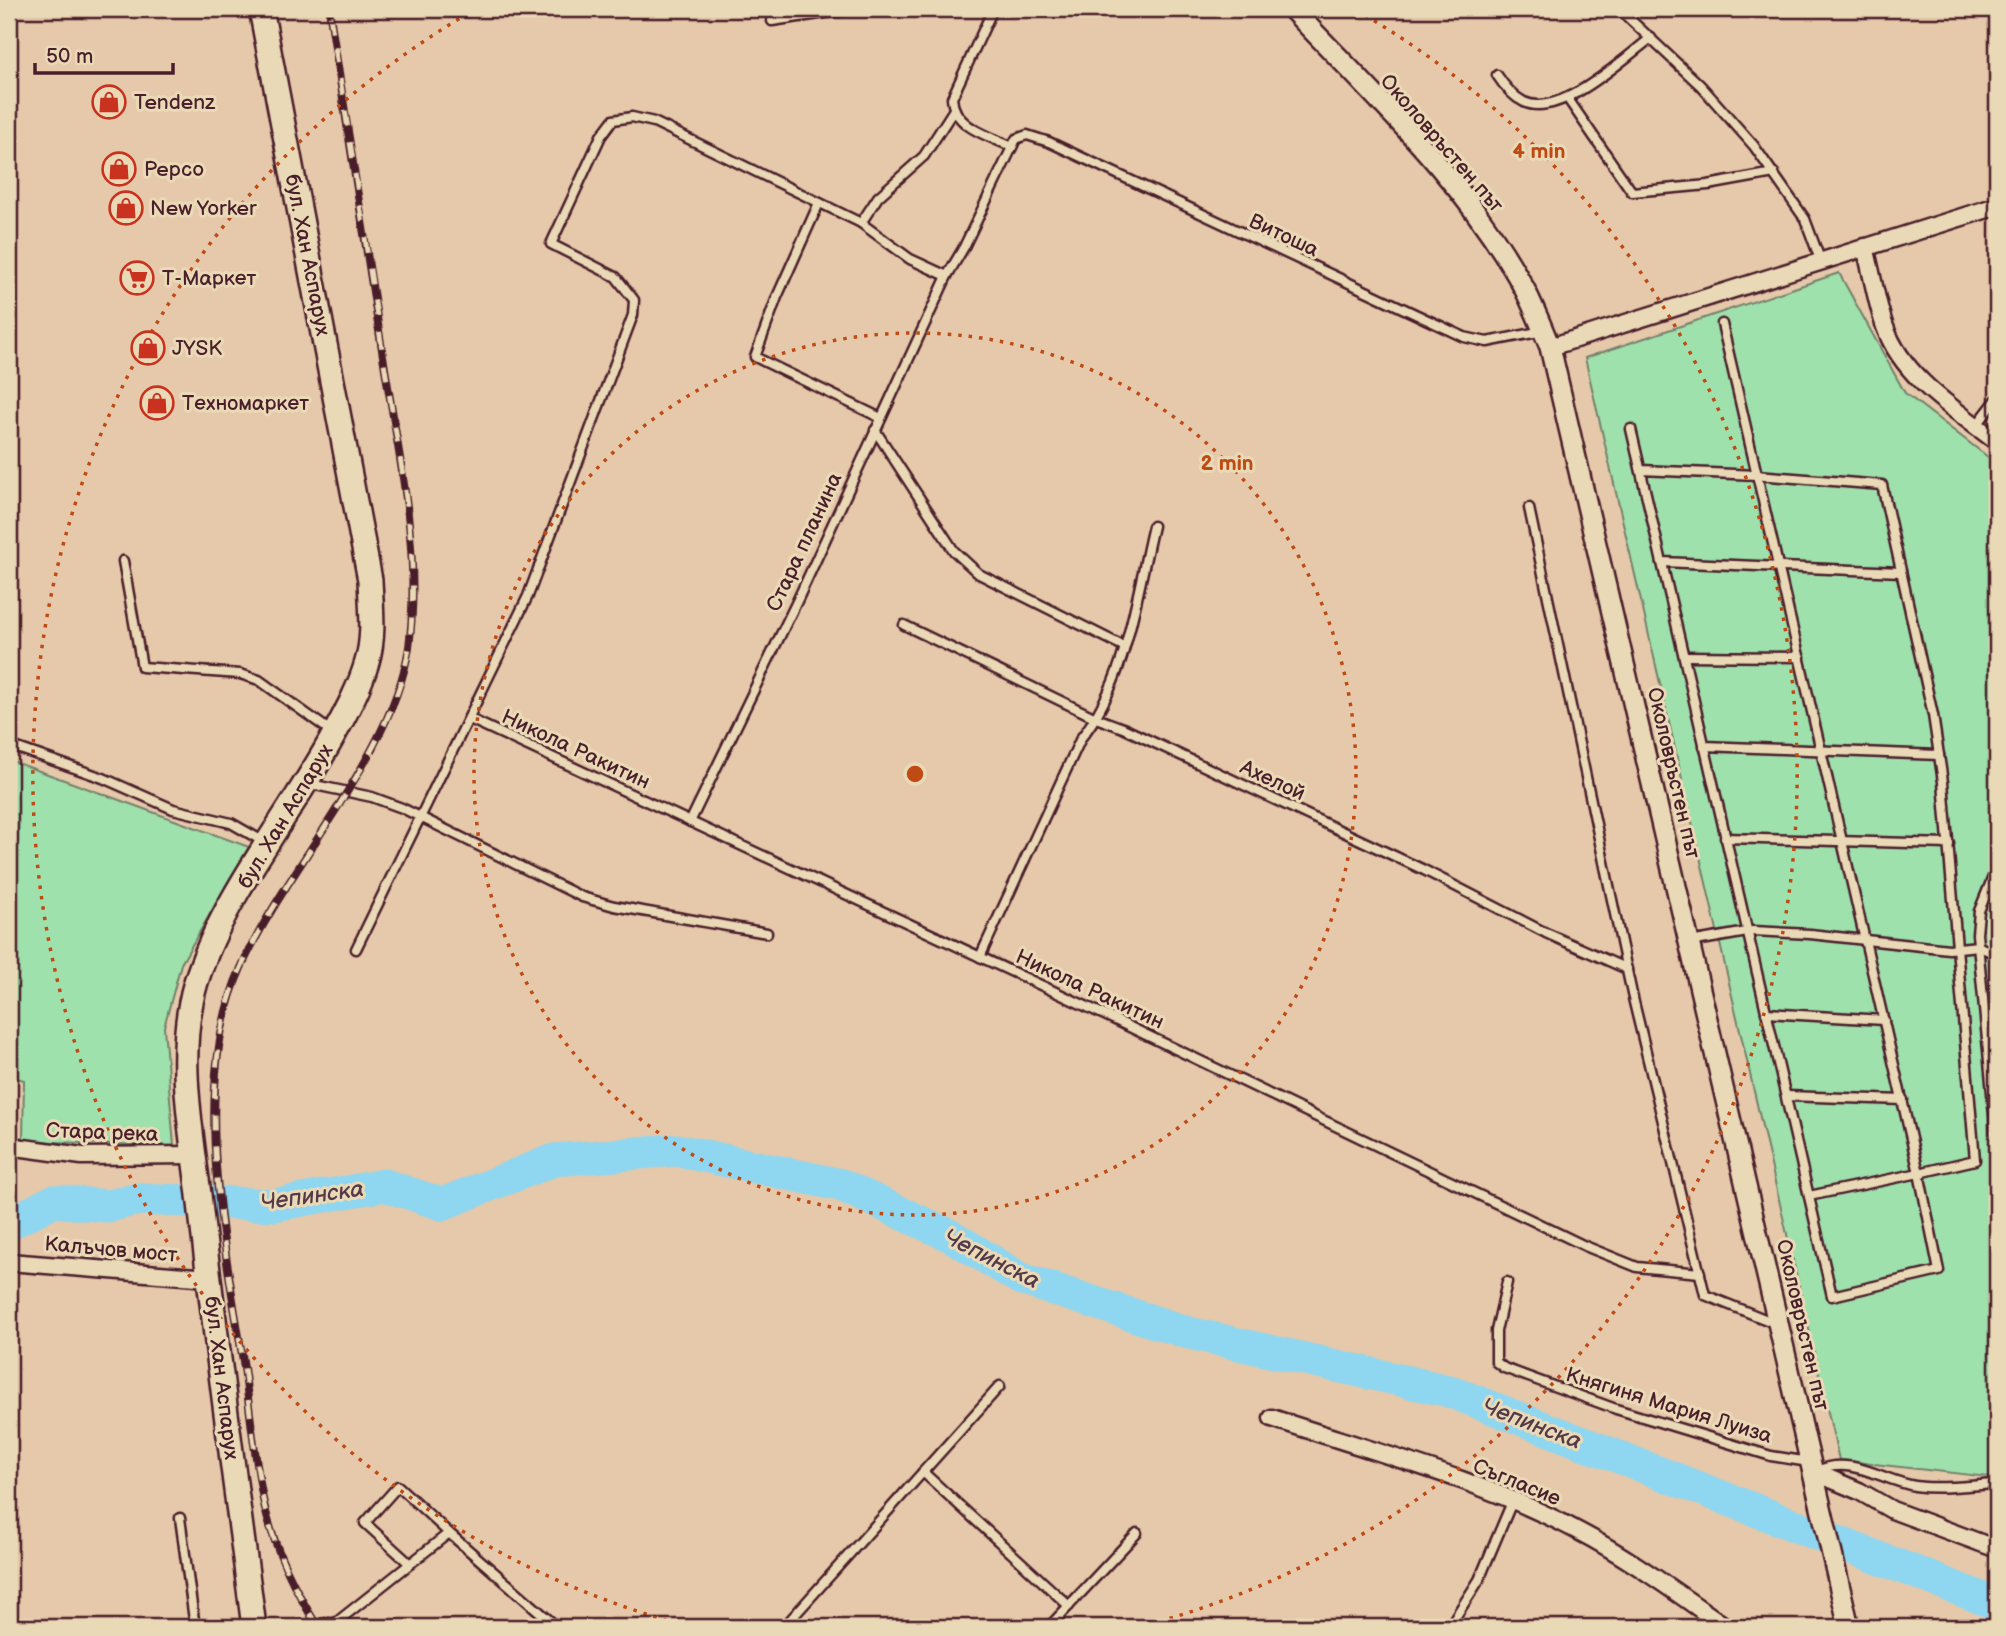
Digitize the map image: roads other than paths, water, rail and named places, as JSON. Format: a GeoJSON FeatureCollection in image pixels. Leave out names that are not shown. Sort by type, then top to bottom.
{"type":"FeatureCollection","features":[{"type":"Feature","properties":{"kind":"main road","name":"бул. Хан Аспарух"},"geometry":{"type":"LineString","coordinates":[[254,1627],[204,1239],[186,1067],[187,1022],[197,981],[216,934],[334,734],[368,661],[372,627],[370,580],[261,9]]}},
{"type":"Feature","properties":{"kind":"street","name":"Околовръстен път"},"geometry":{"type":"LineString","coordinates":[[1292,9],[1453,183],[1491,235],[1525,289],[1547,339],[1849,1627]]}},
{"type":"Feature","properties":{"kind":"street"},"geometry":{"type":"LineString","coordinates":[[1547,339],[1821,262],[1997,206]]}},
{"type":"Feature","properties":{"kind":"street"},"geometry":{"type":"LineString","coordinates":[[1866,247],[1885,328],[1904,362],[1932,392],[1997,442]]}},
{"type":"Feature","properties":{"kind":"street","name":"Стара река"},"geometry":{"type":"LineString","coordinates":[[9,1146],[82,1156],[195,1155]]}},
{"type":"Feature","properties":{"kind":"street","name":"Калъчов мост"},"geometry":{"type":"LineString","coordinates":[[9,1262],[209,1278]]}},
{"type":"Feature","properties":{"kind":"street","name":"Съгласие"},"geometry":{"type":"LineString","coordinates":[[1272,1418],[1423,1468],[1576,1530],[1630,1560],[1726,1627]]}},
{"type":"Feature","properties":{"kind":"street"},"geometry":{"type":"LineString","coordinates":[[1813,1467],[1892,1510],[1997,1549]]}},
{"type":"Feature","properties":{"kind":"lane"},"geometry":{"type":"LineString","coordinates":[[772,21],[854,9]]}},
{"type":"Feature","properties":{"kind":"lane"},"geometry":{"type":"LineString","coordinates":[[993,9],[952,98],[953,111],[962,123],[1014,143]]}},
{"type":"Feature","properties":{"kind":"lane"},"geometry":{"type":"LineString","coordinates":[[1619,9],[1701,86],[1774,173],[1805,219],[1821,262]]}},
{"type":"Feature","properties":{"kind":"lane"},"geometry":{"type":"LineString","coordinates":[[1497,75],[1508,91],[1525,103],[1542,106],[1568,99],[1651,38]]}},
{"type":"Feature","properties":{"kind":"lane"},"geometry":{"type":"LineString","coordinates":[[1568,99],[1632,192],[1708,185],[1774,173]]}},
{"type":"Feature","properties":{"kind":"lane"},"geometry":{"type":"LineString","coordinates":[[861,223],[878,197],[924,156],[953,111]]}},
{"type":"Feature","properties":{"kind":"lane"},"geometry":{"type":"LineString","coordinates":[[356,949],[528,596],[633,315],[634,300],[616,277],[551,244],[601,136],[613,120],[632,117],[654,122],[861,223],[910,259],[947,276]]}},
{"type":"Feature","properties":{"kind":"lane","name":"Витоша"},"geometry":{"type":"LineString","coordinates":[[1014,143],[1027,135],[1049,142],[1464,337],[1487,342],[1547,339]]}},
{"type":"Feature","properties":{"kind":"lane","name":"Стара планина"},"geometry":{"type":"LineString","coordinates":[[690,822],[799,599],[947,276],[1014,143]]}},
{"type":"Feature","properties":{"kind":"lane"},"geometry":{"type":"LineString","coordinates":[[820,203],[777,297],[755,358],[881,418]]}},
{"type":"Feature","properties":{"kind":"lane"},"geometry":{"type":"LineString","coordinates":[[1631,429],[1832,1296],[1939,1271],[1903,1100],[1722,324]]}},
{"type":"Feature","properties":{"kind":"lane"},"geometry":{"type":"LineString","coordinates":[[1976,426],[1997,399]]}},
{"type":"Feature","properties":{"kind":"lane"},"geometry":{"type":"LineString","coordinates":[[875,430],[954,551],[979,574],[1123,646]]}},
{"type":"Feature","properties":{"kind":"lane"},"geometry":{"type":"LineString","coordinates":[[1641,470],[1758,475],[1882,485],[1939,755],[1975,1160],[1809,1196]]}},
{"type":"Feature","properties":{"kind":"lane"},"geometry":{"type":"LineString","coordinates":[[1529,508],[1627,969],[1705,1295],[1779,1325]]}},
{"type":"Feature","properties":{"kind":"lane"},"geometry":{"type":"LineString","coordinates":[[980,957],[1081,738],[1096,718],[1109,691],[1153,526]]}},
{"type":"Feature","properties":{"kind":"lane"},"geometry":{"type":"LineString","coordinates":[[123,561],[142,667],[240,674],[259,680],[334,734]]}},
{"type":"Feature","properties":{"kind":"lane"},"geometry":{"type":"LineString","coordinates":[[1662,562],[1901,572]]}},
{"type":"Feature","properties":{"kind":"lane","name":"Ахелой"},"geometry":{"type":"LineString","coordinates":[[904,625],[1448,882],[1546,933],[1627,969]]}},
{"type":"Feature","properties":{"kind":"lane"},"geometry":{"type":"LineString","coordinates":[[1684,656],[1800,657]]}},
{"type":"Feature","properties":{"kind":"lane","name":"Никола Ракитин"},"geometry":{"type":"LineString","coordinates":[[470,719],[980,957],[1584,1246],[1637,1267],[1700,1273]]}},
{"type":"Feature","properties":{"kind":"lane"},"geometry":{"type":"LineString","coordinates":[[9,745],[103,778],[173,809],[231,823],[268,845]]}},
{"type":"Feature","properties":{"kind":"lane"},"geometry":{"type":"LineString","coordinates":[[1704,746],[1939,755]]}},
{"type":"Feature","properties":{"kind":"lane"},"geometry":{"type":"LineString","coordinates":[[307,783],[372,797],[421,817],[582,897],[767,933]]}},
{"type":"Feature","properties":{"kind":"lane"},"geometry":{"type":"LineString","coordinates":[[1725,838],[1949,844]]}},
{"type":"Feature","properties":{"kind":"lane"},"geometry":{"type":"LineString","coordinates":[[1997,867],[1979,911],[1978,946],[1997,1146]]}},
{"type":"Feature","properties":{"kind":"lane"},"geometry":{"type":"LineString","coordinates":[[1690,942],[1748,932],[1865,938],[1949,949],[1978,946],[1997,956]]}},
{"type":"Feature","properties":{"kind":"lane"},"geometry":{"type":"LineString","coordinates":[[1766,1013],[1884,1020]]}},
{"type":"Feature","properties":{"kind":"lane"},"geometry":{"type":"LineString","coordinates":[[1987,1055],[1997,1059]]}},
{"type":"Feature","properties":{"kind":"lane"},"geometry":{"type":"LineString","coordinates":[[1786,1096],[1903,1100]]}},
{"type":"Feature","properties":{"kind":"lane","name":"Княгиня Мария Луиза"},"geometry":{"type":"LineString","coordinates":[[1507,1282],[1496,1331],[1496,1362],[1517,1375],[1616,1409],[1813,1467],[1851,1466],[1917,1486],[1997,1484]]}},
{"type":"Feature","properties":{"kind":"lane"},"geometry":{"type":"LineString","coordinates":[[784,1627],[1000,1386]]}},
{"type":"Feature","properties":{"kind":"lane"},"geometry":{"type":"LineString","coordinates":[[923,1472],[1069,1606]]}},
{"type":"Feature","properties":{"kind":"lane"},"geometry":{"type":"LineString","coordinates":[[410,1564],[365,1523],[397,1486],[557,1627]]}},
{"type":"Feature","properties":{"kind":"lane"},"geometry":{"type":"LineString","coordinates":[[1449,1627],[1479,1580],[1512,1502]]}},
{"type":"Feature","properties":{"kind":"lane"},"geometry":{"type":"LineString","coordinates":[[180,1518],[195,1627]]}},
{"type":"Feature","properties":{"kind":"lane"},"geometry":{"type":"LineString","coordinates":[[333,1627],[449,1533]]}},
{"type":"Feature","properties":{"kind":"lane"},"geometry":{"type":"LineString","coordinates":[[1049,1627],[1137,1533]]}},
{"type":"Feature","properties":{"kind":"waterway","name":"Чепинска"},"geometry":{"type":"LineString","coordinates":[[9,1224],[53,1201],[108,1206],[139,1199],[275,1205],[384,1185],[442,1204],[554,1160],[676,1150],[841,1185],[953,1237],[1021,1279],[1189,1333],[1449,1391],[1997,1604]]}},
{"type":"Feature","properties":{"kind":"railway"},"geometry":{"type":"LineString","coordinates":[[318,1627],[286,1568],[264,1504],[221,1215],[214,1111],[217,1060],[226,1012],[241,968],[260,930],[361,769],[382,729],[399,688],[409,647],[412,577],[407,507],[329,9]]}},
{"type":"Feature","properties":{"kind":"place","name":"Tendenz"},"geometry":{"type":"Point","coordinates":[109,102]}},
{"type":"Feature","properties":{"kind":"place","name":"Pepco"},"geometry":{"type":"Point","coordinates":[119,169]}},
{"type":"Feature","properties":{"kind":"place","name":"New Yorker"},"geometry":{"type":"Point","coordinates":[126,208]}},
{"type":"Feature","properties":{"kind":"place","name":"Т-Маркет"},"geometry":{"type":"Point","coordinates":[137,278]}},
{"type":"Feature","properties":{"kind":"place","name":"JYSK"},"geometry":{"type":"Point","coordinates":[148,348]}},
{"type":"Feature","properties":{"kind":"place","name":"Техномаркет"},"geometry":{"type":"Point","coordinates":[157,403]}}]}
